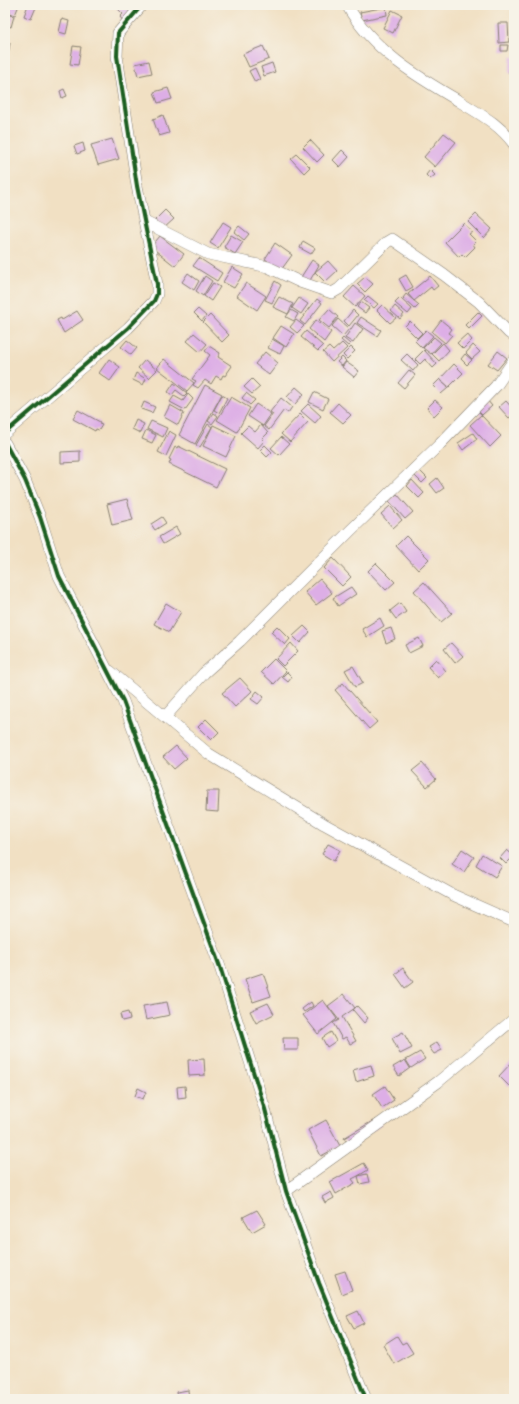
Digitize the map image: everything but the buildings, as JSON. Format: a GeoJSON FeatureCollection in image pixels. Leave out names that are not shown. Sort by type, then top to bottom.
{"type":"FeatureCollection","features":[{"type":"Feature","properties":{"kind":"street"},"geometry":{"type":"LineString","coordinates":[[5,433],[128,328],[154,301],[157,294],[157,284],[144,222],[117,56],[118,33],[142,5]]}},
{"type":"Feature","properties":{"kind":"street"},"geometry":{"type":"LineString","coordinates":[[347,5],[360,26],[385,53],[419,77],[496,123],[514,144]]}},
{"type":"Feature","properties":{"kind":"street"},"geometry":{"type":"LineString","coordinates":[[144,222],[208,254],[268,267],[300,282],[332,293],[339,289],[387,242],[392,239],[444,275],[479,302],[509,333],[514,335]]}},
{"type":"Feature","properties":{"kind":"street"},"geometry":{"type":"LineString","coordinates":[[165,717],[204,673],[240,641],[440,444],[496,386],[514,360]]}},
{"type":"Feature","properties":{"kind":"street"},"geometry":{"type":"LineString","coordinates":[[5,443],[25,480],[40,517],[59,576],[123,701],[220,967],[264,1108],[286,1191],[319,1284],[366,1399]]}},
{"type":"Feature","properties":{"kind":"street"},"geometry":{"type":"LineString","coordinates":[[107,669],[209,754],[324,824],[453,895],[514,922]]}},
{"type":"Feature","properties":{"kind":"street"},"geometry":{"type":"LineString","coordinates":[[286,1191],[438,1082],[514,1019]]}},
{"type":"Feature","properties":{"kind":"cycle path"},"geometry":{"type":"LineString","coordinates":[[5,433],[128,328],[154,301],[157,294],[157,284],[137,186],[117,56],[118,33],[142,5]]}},
{"type":"Feature","properties":{"kind":"cycle path"},"geometry":{"type":"LineString","coordinates":[[5,443],[25,480],[40,517],[59,576],[123,701],[220,967],[265,1109],[286,1191],[319,1283],[366,1399]]}}]}
